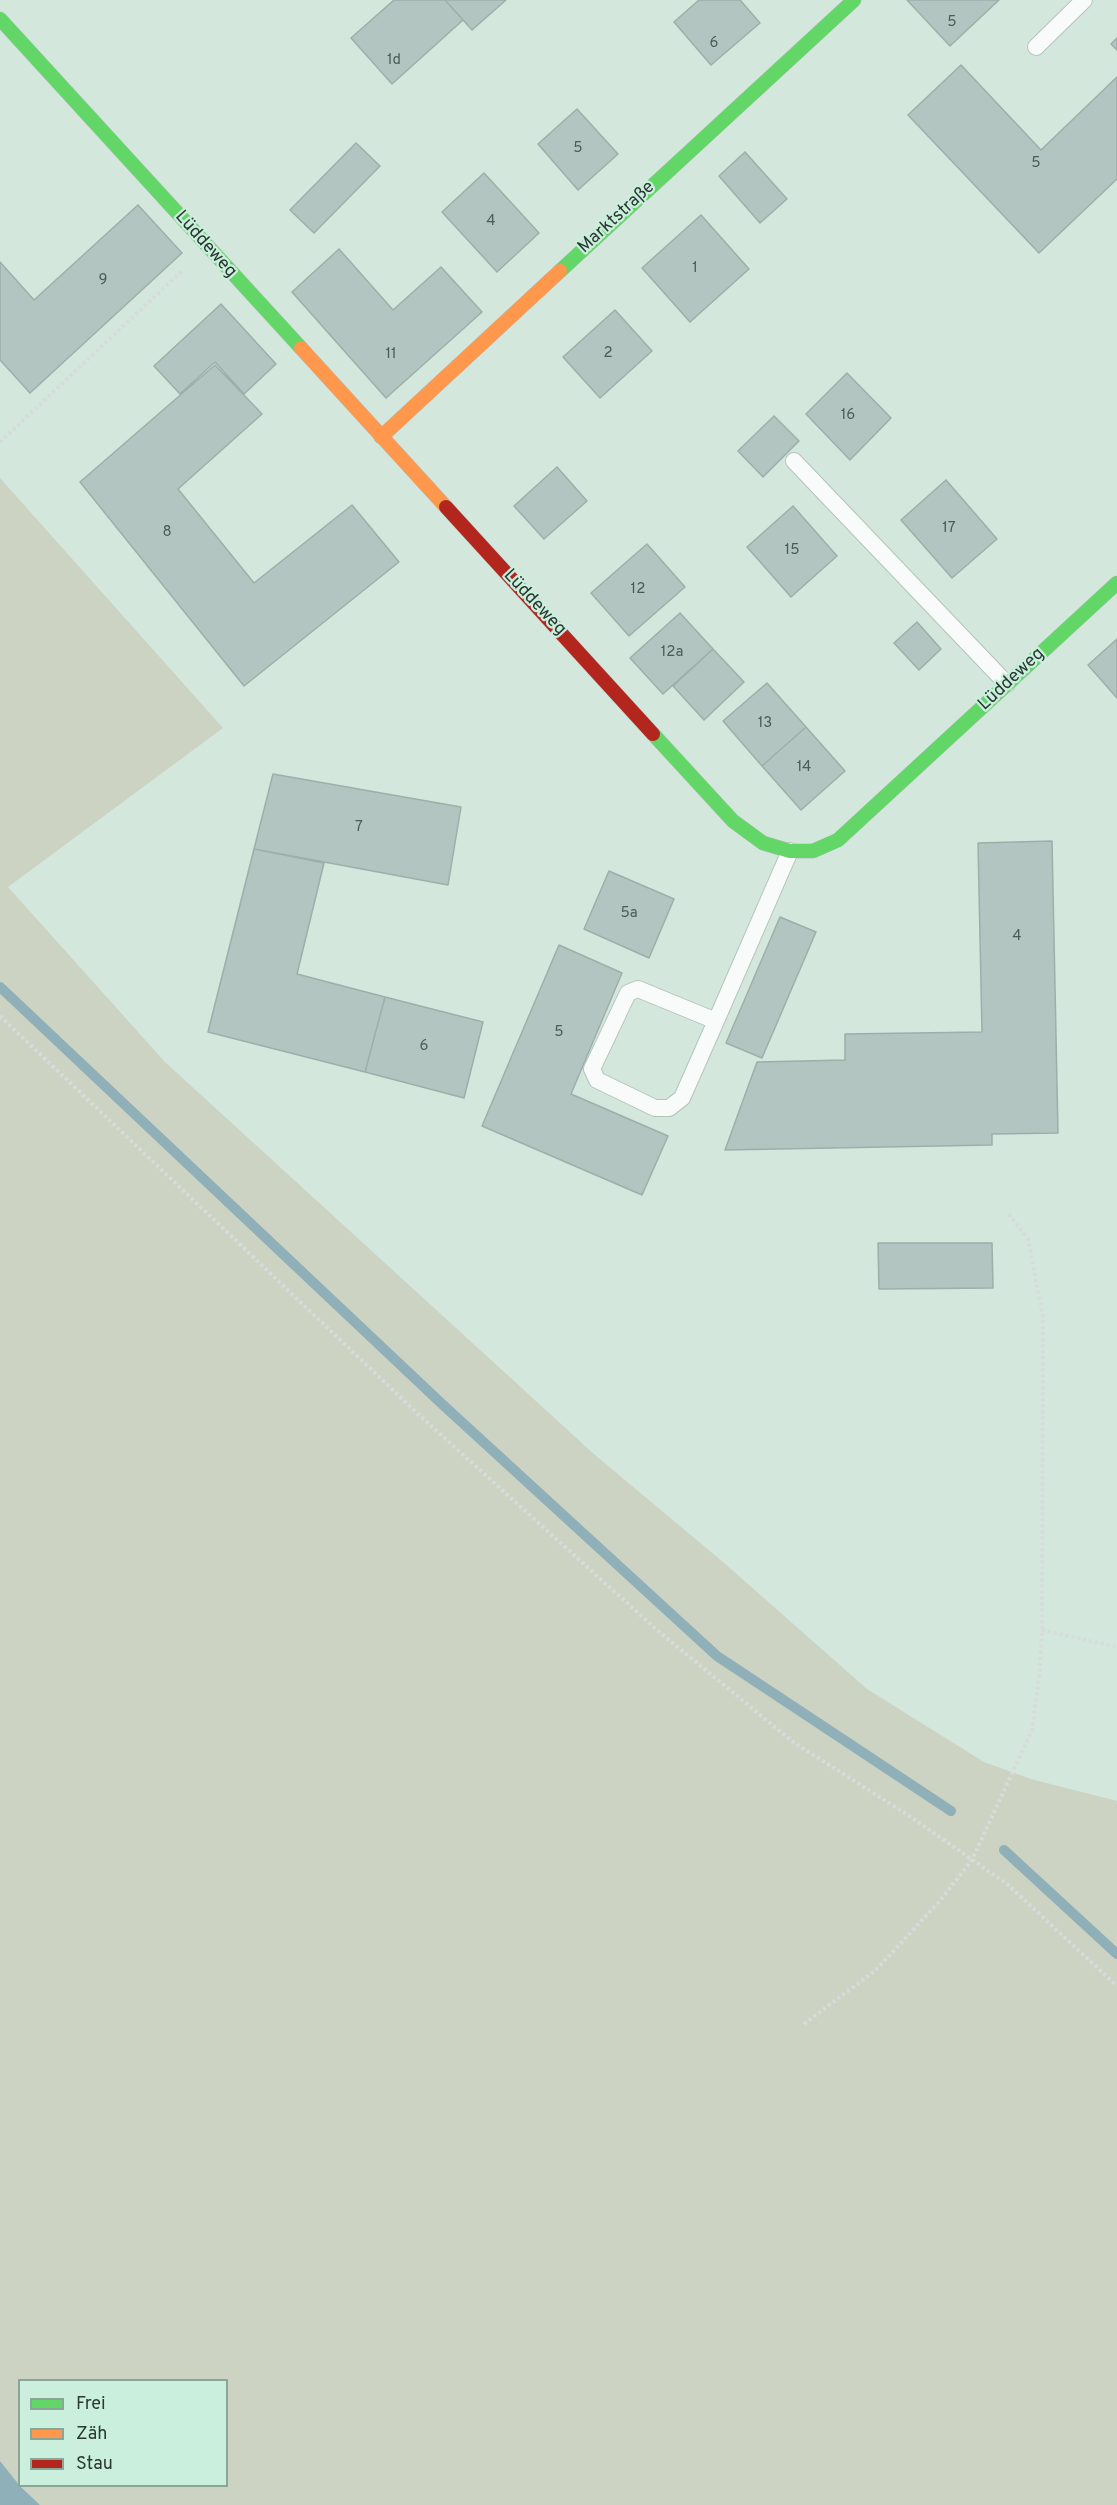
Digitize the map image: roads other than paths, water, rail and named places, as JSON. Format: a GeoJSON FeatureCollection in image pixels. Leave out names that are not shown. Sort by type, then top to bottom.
{"type":"FeatureCollection","features":[{"type":"Feature","properties":{"kind":"street","name":"Marktstraße"},"geometry":{"type":"LineString","coordinates":[[381,437],[854,0]]}},
{"type":"Feature","properties":{"kind":"street","name":"Lüddeweg"},"geometry":{"type":"LineString","coordinates":[[0,19],[733,821],[763,843],[790,850],[813,851],[838,840],[1117,583]]}},
{"type":"Feature","properties":{"kind":"lane"},"geometry":{"type":"LineString","coordinates":[[1036,47],[1084,0]]}},
{"type":"Feature","properties":{"kind":"lane"},"geometry":{"type":"LineString","coordinates":[[794,460],[1007,684]]}},
{"type":"Feature","properties":{"kind":"lane"},"geometry":{"type":"LineString","coordinates":[[716,1020],[638,989],[628,993],[592,1069],[597,1080],[655,1108],[669,1108],[681,1098],[716,1020],[790,850]]}},
{"type":"Feature","properties":{"kind":"water"},"geometry":{"type":"Polygon","coordinates":[[[0,2461],[18,2484],[18,2487],[21,2487],[40,2505],[0,2505],[0,2461]]]}},
{"type":"Feature","properties":{"kind":"waterway"},"geometry":{"type":"LineString","coordinates":[[0,987],[442,1404],[717,1656],[951,1811]]}},
{"type":"Feature","properties":{"kind":"waterway"},"geometry":{"type":"LineString","coordinates":[[1004,1850],[1117,1954]]}}]}
